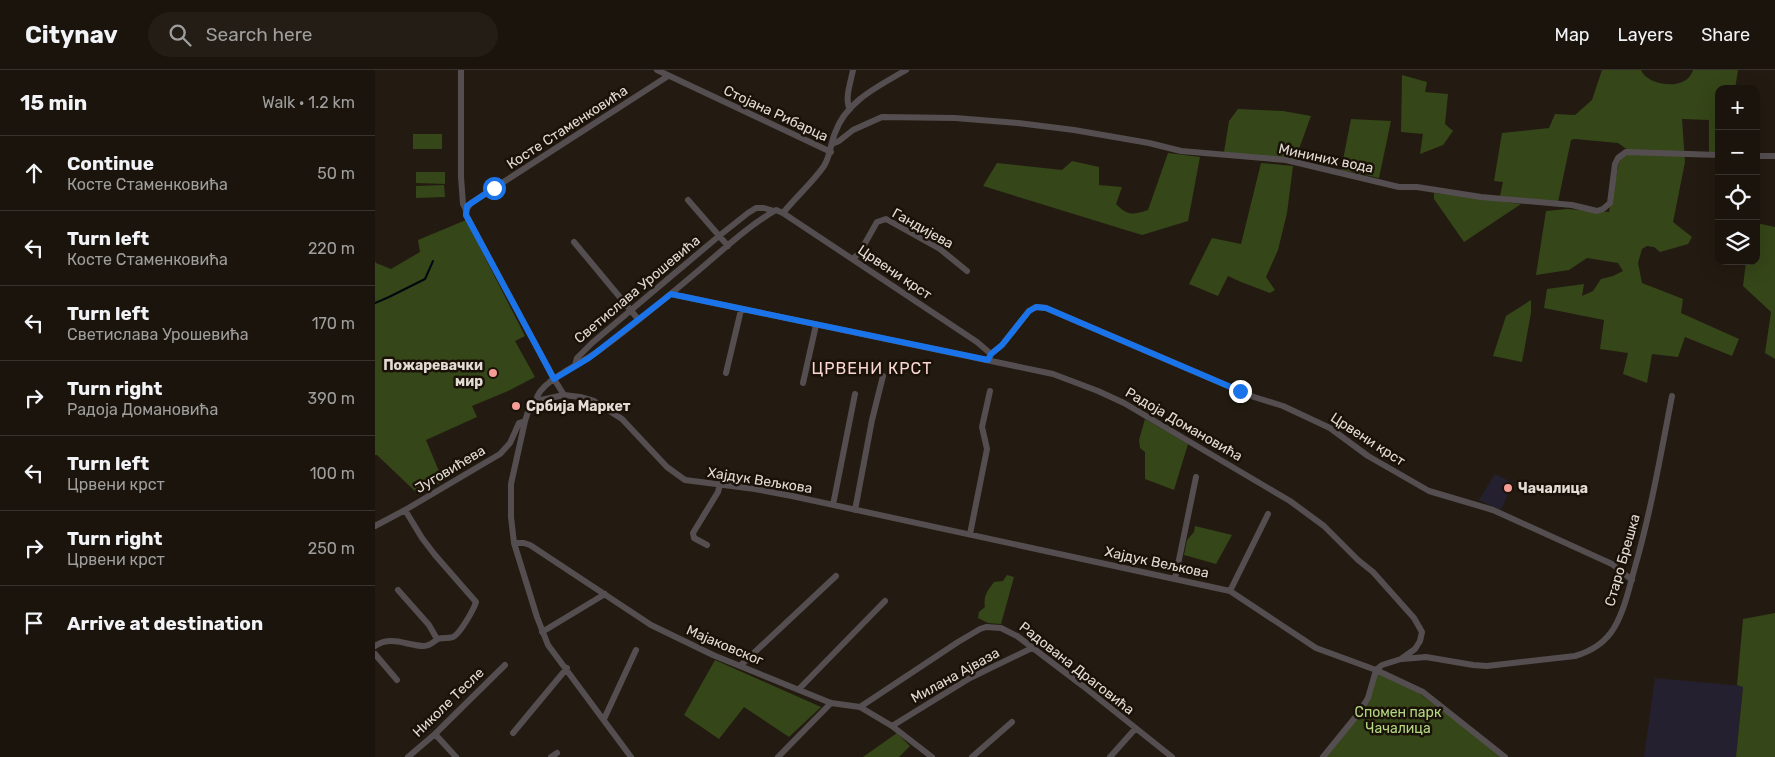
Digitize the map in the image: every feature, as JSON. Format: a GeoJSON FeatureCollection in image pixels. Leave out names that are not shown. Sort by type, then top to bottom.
{"type":"FeatureCollection","features":[{"type":"Feature","properties":{"kind":"street"},"geometry":{"type":"LineString","coordinates":[[461,70],[461,177],[463,204],[466,215],[564,395]]}},
{"type":"Feature","properties":{"kind":"street","name":"Стојана Рибарца"},"geometry":{"type":"LineString","coordinates":[[657,70],[831,152]]}},
{"type":"Feature","properties":{"kind":"street"},"geometry":{"type":"LineString","coordinates":[[850,109],[848,99],[853,70]]}},
{"type":"Feature","properties":{"kind":"street"},"geometry":{"type":"LineString","coordinates":[[783,212],[825,165],[831,152],[835,133],[850,109],[873,88],[905,70]]}},
{"type":"Feature","properties":{"kind":"street","name":"Косте Стаменковића"},"geometry":{"type":"LineString","coordinates":[[466,210],[471,203],[668,76]]}},
{"type":"Feature","properties":{"kind":"street","name":"Мининих вода"},"geometry":{"type":"LineString","coordinates":[[833,144],[853,130],[882,117],[955,118],[1018,123],[1149,143],[1181,151],[1286,160],[1399,187],[1417,187],[1481,196],[1572,205],[1597,211],[1603,210],[1610,203],[1615,164],[1618,158],[1626,152],[1715,155]]}},
{"type":"Feature","properties":{"kind":"street"},"geometry":{"type":"LineString","coordinates":[[1760,156],[1775,156]]}},
{"type":"Feature","properties":{"kind":"street","name":"Светислава Урошевића"},"geometry":{"type":"LineString","coordinates":[[688,200],[728,246]]}},
{"type":"Feature","properties":{"kind":"street","name":"Светислава Урошевића"},"geometry":{"type":"LineString","coordinates":[[575,365],[577,358],[581,354],[631,310],[719,236],[756,208],[783,212]]}},
{"type":"Feature","properties":{"kind":"street","name":"Светислава Урошевића"},"geometry":{"type":"LineString","coordinates":[[536,401],[538,394],[554,379],[589,358],[774,211]]}},
{"type":"Feature","properties":{"kind":"street","name":"Црвени крст"},"geometry":{"type":"LineString","coordinates":[[783,212],[977,342],[989,357],[1002,345],[1029,311],[1036,307],[1046,308],[1254,397],[1283,406],[1316,420],[1331,428],[1368,456],[1429,491],[1493,510],[1612,564],[1632,580]]}},
{"type":"Feature","properties":{"kind":"street","name":"Гандијева"},"geometry":{"type":"LineString","coordinates":[[853,259],[860,252],[877,222],[886,219],[940,249],[967,271]]}},
{"type":"Feature","properties":{"kind":"street"},"geometry":{"type":"LineString","coordinates":[[574,242],[639,319]]}},
{"type":"Feature","properties":{"kind":"street","name":"Радоја Домановића"},"geometry":{"type":"LineString","coordinates":[[671,294],[816,325],[989,357],[1053,374],[1099,391],[1124,404],[1264,485],[1312,516],[1373,572],[1417,623],[1422,632],[1420,641],[1415,649],[1401,659],[1382,665],[1376,670]]}},
{"type":"Feature","properties":{"kind":"street"},"geometry":{"type":"LineString","coordinates":[[726,373],[741,310]]}},
{"type":"Feature","properties":{"kind":"street"},"geometry":{"type":"LineString","coordinates":[[803,382],[816,325]]}},
{"type":"Feature","properties":{"kind":"street"},"geometry":{"type":"LineString","coordinates":[[855,510],[872,420],[883,376]]}},
{"type":"Feature","properties":{"kind":"street"},"geometry":{"type":"LineString","coordinates":[[970,534],[987,449],[982,428],[990,391]]}},
{"type":"Feature","properties":{"kind":"street"},"geometry":{"type":"LineString","coordinates":[[833,505],[855,394]]}},
{"type":"Feature","properties":{"kind":"street","name":"Хајдук Вељкова"},"geometry":{"type":"LineString","coordinates":[[536,401],[564,395],[580,397],[594,402],[622,419],[667,468],[685,480],[755,488],[1230,591],[1316,648],[1376,670],[1423,692],[1505,757]]}},
{"type":"Feature","properties":{"kind":"street","name":"Старо Брешка"},"geometry":{"type":"LineString","coordinates":[[1401,659],[1426,658],[1487,666],[1575,656],[1586,653],[1601,643],[1614,628],[1627,598],[1648,517],[1672,396]]}},
{"type":"Feature","properties":{"kind":"street"},"geometry":{"type":"LineString","coordinates":[[536,401],[531,406],[525,421],[511,484],[511,517],[515,543],[542,632],[548,645],[567,668],[631,757]]}},
{"type":"Feature","properties":{"kind":"street","name":"Југовићева"},"geometry":{"type":"LineString","coordinates":[[375,526],[501,454],[510,442],[519,423],[525,421]]}},
{"type":"Feature","properties":{"kind":"street"},"geometry":{"type":"LineString","coordinates":[[1175,579],[1196,477]]}},
{"type":"Feature","properties":{"kind":"street"},"geometry":{"type":"LineString","coordinates":[[707,545],[693,538],[693,533],[718,492],[720,484]]}},
{"type":"Feature","properties":{"kind":"street"},"geometry":{"type":"LineString","coordinates":[[375,646],[388,641],[398,640],[428,646],[437,640],[456,636],[476,602],[431,550],[405,510]]}},
{"type":"Feature","properties":{"kind":"street"},"geometry":{"type":"LineString","coordinates":[[1230,591],[1268,514]]}},
{"type":"Feature","properties":{"kind":"street","name":"Мајаковског"},"geometry":{"type":"LineString","coordinates":[[515,543],[525,542],[530,545],[651,626],[713,655],[831,703],[860,707],[892,726],[932,757]]}},
{"type":"Feature","properties":{"kind":"street"},"geometry":{"type":"LineString","coordinates":[[741,665],[836,576]]}},
{"type":"Feature","properties":{"kind":"street"},"geometry":{"type":"LineString","coordinates":[[398,590],[429,625],[437,640]]}},
{"type":"Feature","properties":{"kind":"street"},"geometry":{"type":"LineString","coordinates":[[542,632],[605,594]]}},
{"type":"Feature","properties":{"kind":"street"},"geometry":{"type":"LineString","coordinates":[[799,689],[885,601]]}},
{"type":"Feature","properties":{"kind":"street","name":"Радована Драговића"},"geometry":{"type":"LineString","coordinates":[[860,707],[980,629],[995,627],[1007,630],[1017,636],[1171,757]]}},
{"type":"Feature","properties":{"kind":"street","name":"Милана Ајваза"},"geometry":{"type":"LineString","coordinates":[[892,726],[970,678],[1032,648]]}},
{"type":"Feature","properties":{"kind":"street"},"geometry":{"type":"LineString","coordinates":[[604,719],[636,650]]}},
{"type":"Feature","properties":{"kind":"street"},"geometry":{"type":"LineString","coordinates":[[375,654],[397,680]]}},
{"type":"Feature","properties":{"kind":"street","name":"Николе Тесле"},"geometry":{"type":"LineString","coordinates":[[408,757],[435,734],[505,665]]}},
{"type":"Feature","properties":{"kind":"street"},"geometry":{"type":"LineString","coordinates":[[513,733],[567,668]]}},
{"type":"Feature","properties":{"kind":"street"},"geometry":{"type":"LineString","coordinates":[[1323,757],[1358,714],[1368,698],[1376,670]]}},
{"type":"Feature","properties":{"kind":"street"},"geometry":{"type":"LineString","coordinates":[[778,757],[831,703]]}},
{"type":"Feature","properties":{"kind":"street"},"geometry":{"type":"LineString","coordinates":[[972,757],[1012,722]]}},
{"type":"Feature","properties":{"kind":"street"},"geometry":{"type":"LineString","coordinates":[[1110,757],[1135,729]]}},
{"type":"Feature","properties":{"kind":"street"},"geometry":{"type":"LineString","coordinates":[[435,734],[456,757]]}},
{"type":"Feature","properties":{"kind":"shaded area"},"geometry":{"type":"Polygon","coordinates":[[[1495,474],[1513,483],[1501,510],[1479,500],[1495,474]]]}},
{"type":"Feature","properties":{"kind":"shaded area"},"geometry":{"type":"Polygon","coordinates":[[[1655,678],[1743,686],[1736,757],[1644,757],[1655,678]]]}},
{"type":"Feature","properties":{"kind":"green space"},"geometry":{"type":"Polygon","coordinates":[[[1602,70],[1641,70],[1651,80],[1659,83],[1675,84],[1683,82],[1693,70],[1738,70],[1736,85],[1715,85],[1715,154],[1709,154],[1709,120],[1682,119],[1685,162],[1673,222],[1692,237],[1688,244],[1660,252],[1654,247],[1647,246],[1642,249],[1638,263],[1642,283],[1683,299],[1681,313],[1739,339],[1732,356],[1685,337],[1678,357],[1652,354],[1647,383],[1623,374],[1628,353],[1600,349],[1604,320],[1544,308],[1547,289],[1584,284],[1582,296],[1593,291],[1601,279],[1623,271],[1618,263],[1587,258],[1569,270],[1536,275],[1546,211],[1567,209],[1609,212],[1619,162],[1628,150],[1618,143],[1571,140],[1558,202],[1500,196],[1503,182],[1494,181],[1502,133],[1549,128],[1555,114],[1575,115],[1592,100],[1602,70]]]}},
{"type":"Feature","properties":{"kind":"green space"},"geometry":{"type":"Polygon","coordinates":[[[1402,75],[1427,82],[1425,92],[1448,94],[1445,124],[1453,131],[1443,145],[1420,154],[1423,134],[1401,132],[1402,75]]]}},
{"type":"Feature","properties":{"kind":"green space"},"geometry":{"type":"Polygon","coordinates":[[[1238,109],[1283,111],[1311,116],[1295,160],[1224,152],[1229,121],[1238,109]]]}},
{"type":"Feature","properties":{"kind":"green space"},"geometry":{"type":"Polygon","coordinates":[[[1351,119],[1391,121],[1379,178],[1341,170],[1351,119]]]}},
{"type":"Feature","properties":{"kind":"green space"},"geometry":{"type":"Polygon","coordinates":[[[413,134],[442,134],[442,149],[413,149],[413,134]]]}},
{"type":"Feature","properties":{"kind":"green space"},"geometry":{"type":"Polygon","coordinates":[[[1168,153],[1200,157],[1188,221],[1142,235],[983,186],[997,163],[1062,170],[1072,161],[1099,167],[1099,185],[1122,187],[1116,204],[1124,211],[1138,213],[1148,210],[1168,153]]]}},
{"type":"Feature","properties":{"kind":"green space"},"geometry":{"type":"Polygon","coordinates":[[[1261,163],[1293,166],[1287,213],[1278,250],[1266,277],[1275,290],[1270,293],[1228,276],[1218,296],[1189,284],[1212,238],[1241,244],[1261,163]]]}},
{"type":"Feature","properties":{"kind":"green space"},"geometry":{"type":"Polygon","coordinates":[[[416,172],[445,172],[445,184],[416,183],[416,172]]]}},
{"type":"Feature","properties":{"kind":"green space"},"geometry":{"type":"Polygon","coordinates":[[[444,185],[445,197],[416,198],[416,186],[444,185]]]}},
{"type":"Feature","properties":{"kind":"green space"},"geometry":{"type":"Polygon","coordinates":[[[1434,193],[1521,204],[1464,242],[1434,199],[1434,193]]]}},
{"type":"Feature","properties":{"kind":"green space"},"geometry":{"type":"Polygon","coordinates":[[[466,220],[525,336],[515,341],[535,377],[472,406],[477,417],[426,440],[443,481],[419,495],[375,455],[375,261],[391,269],[420,252],[418,240],[466,220]]]}},
{"type":"Feature","properties":{"kind":"green space"},"geometry":{"type":"Polygon","coordinates":[[[1760,224],[1775,227],[1775,359],[1765,353],[1771,312],[1743,286],[1746,265],[1760,265],[1760,224]]]}},
{"type":"Feature","properties":{"kind":"green space"},"geometry":{"type":"Polygon","coordinates":[[[1531,300],[1531,313],[1522,362],[1493,356],[1506,316],[1531,300]]]}},
{"type":"Feature","properties":{"kind":"green space"},"geometry":{"type":"Polygon","coordinates":[[[1145,419],[1188,444],[1174,490],[1145,479],[1145,452],[1140,448],[1139,440],[1145,419]]]}},
{"type":"Feature","properties":{"kind":"green space"},"geometry":{"type":"Polygon","coordinates":[[[1195,526],[1232,535],[1216,564],[1184,555],[1187,540],[1194,532],[1195,526]]]}},
{"type":"Feature","properties":{"kind":"green space"},"geometry":{"type":"Polygon","coordinates":[[[1007,575],[1014,577],[1001,624],[988,623],[978,618],[979,612],[985,607],[985,596],[994,582],[1003,581],[1007,575]]]}},
{"type":"Feature","properties":{"kind":"green space"},"geometry":{"type":"Polygon","coordinates":[[[1775,613],[1775,757],[1736,757],[1743,687],[1737,685],[1743,619],[1775,613]]]}},
{"type":"Feature","properties":{"kind":"green space"},"geometry":{"type":"Polygon","coordinates":[[[715,660],[821,707],[789,737],[744,707],[719,739],[684,715],[715,660]]]}},
{"type":"Feature","properties":{"kind":"green space","name":"Спомен парк Чачалица"},"geometry":{"type":"Polygon","coordinates":[[[1376,670],[1404,682],[1505,757],[1323,757],[1358,715],[1376,670]]]}},
{"type":"Feature","properties":{"kind":"green space"},"geometry":{"type":"Polygon","coordinates":[[[897,733],[910,746],[899,757],[863,757],[897,733]]]}},
{"type":"Feature","properties":{"kind":"waterway"},"geometry":{"type":"LineString","coordinates":[[375,303],[425,279],[433,261]]}},
{"type":"Feature","properties":{"kind":"place","name":"Пожаревачки мир"},"geometry":{"type":"Point","coordinates":[493,373]}},
{"type":"Feature","properties":{"kind":"place","name":"Србија Маркет"},"geometry":{"type":"Point","coordinates":[516,406]}},
{"type":"Feature","properties":{"kind":"place","name":"Чачалица"},"geometry":{"type":"Point","coordinates":[1508,488]}},
{"type":"Feature","properties":{"kind":"district","name":"ЦРВЕНИ КРСТ"},"geometry":{"type":"Point","coordinates":[872,368]}},
{"type":"Feature","properties":{"kind":"route"},"geometry":{"type":"LineString","coordinates":[[494,188],[467,206],[466,215],[554,379],[561,373],[589,358],[671,294],[988,360],[991,354],[1002,345],[1029,311],[1036,307],[1046,308],[1240,391]]}}]}
